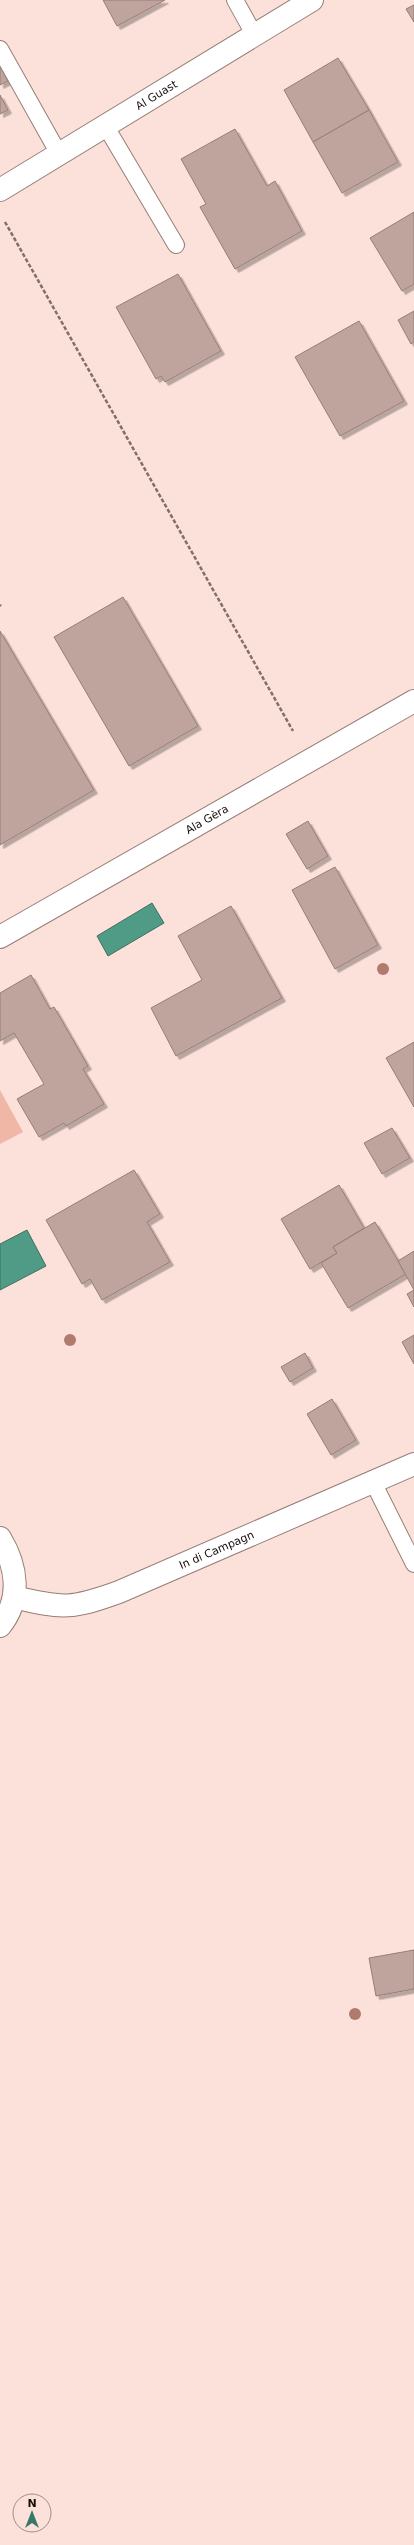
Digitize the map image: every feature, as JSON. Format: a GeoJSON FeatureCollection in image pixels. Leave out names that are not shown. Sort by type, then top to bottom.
{"type":"FeatureCollection","features":[{"type":"Feature","properties":{"kind":"street","name":"Al Guast"},"geometry":{"type":"LineString","coordinates":[[0,190],[312,0]]}},
{"type":"Feature","properties":{"kind":"street","name":"Ala Gèra"},"geometry":{"type":"LineString","coordinates":[[0,937],[414,701]]}},
{"type":"Feature","properties":{"kind":"street","name":"In di Campagn"},"geometry":{"type":"LineString","coordinates":[[14,1597],[53,1606],[85,1604],[119,1592],[414,1464]]}},
{"type":"Feature","properties":{"kind":"street"},"geometry":{"type":"LineString","coordinates":[[0,1538],[14,1567],[14,1597],[11,1608],[0,1626]]}},
{"type":"Feature","properties":{"kind":"lane"},"geometry":{"type":"LineString","coordinates":[[235,0],[255,36]]}},
{"type":"Feature","properties":{"kind":"lane"},"geometry":{"type":"LineString","coordinates":[[0,49],[59,154]]}},
{"type":"Feature","properties":{"kind":"lane"},"geometry":{"type":"LineString","coordinates":[[105,125],[176,245]]}},
{"type":"Feature","properties":{"kind":"lane"},"geometry":{"type":"LineString","coordinates":[[373,1482],[414,1564]]}},
{"type":"Feature","properties":{"kind":"path"},"geometry":{"type":"LineString","coordinates":[[4,220],[310,761]]}},
{"type":"Feature","properties":{"kind":"shaded area"},"geometry":{"type":"Polygon","coordinates":[[[152,903],[164,923],[108,956],[97,936],[152,903]]]}},
{"type":"Feature","properties":{"kind":"shaded area"},"geometry":{"type":"Polygon","coordinates":[[[0,1090],[23,1132],[0,1144],[0,1090]]]}},
{"type":"Feature","properties":{"kind":"shaded area"},"geometry":{"type":"Polygon","coordinates":[[[27,1230],[46,1266],[0,1290],[0,1244],[27,1230]]]}},
{"type":"Feature","properties":{"kind":"building"},"geometry":{"type":"Polygon","coordinates":[[[103,0],[165,0],[117,26],[103,0]]]}},
{"type":"Feature","properties":{"kind":"building"},"geometry":{"type":"Polygon","coordinates":[[[414,5],[414,22],[406,9],[414,5]]]}},
{"type":"Feature","properties":{"kind":"building"},"geometry":{"type":"Polygon","coordinates":[[[338,58],[369,110],[313,142],[284,90],[338,58]]]}},
{"type":"Feature","properties":{"kind":"building"},"geometry":{"type":"Polygon","coordinates":[[[0,65],[8,81],[0,85],[0,65]]]}},
{"type":"Feature","properties":{"kind":"building"},"geometry":{"type":"Polygon","coordinates":[[[0,95],[8,110],[0,114],[0,95]]]}},
{"type":"Feature","properties":{"kind":"building"},"geometry":{"type":"Polygon","coordinates":[[[369,110],[398,162],[342,193],[313,142],[369,110]]]}},
{"type":"Feature","properties":{"kind":"building"},"geometry":{"type":"Polygon","coordinates":[[[235,129],[267,186],[275,181],[302,231],[235,269],[200,207],[206,204],[181,159],[235,129]]]}},
{"type":"Feature","properties":{"kind":"building"},"geometry":{"type":"Polygon","coordinates":[[[414,212],[414,284],[402,291],[370,238],[414,212]]]}},
{"type":"Feature","properties":{"kind":"building"},"geometry":{"type":"Polygon","coordinates":[[[178,274],[221,351],[165,382],[161,376],[156,379],[116,307],[178,274]]]}},
{"type":"Feature","properties":{"kind":"building"},"geometry":{"type":"Polygon","coordinates":[[[414,311],[414,342],[411,344],[398,320],[414,311]]]}},
{"type":"Feature","properties":{"kind":"building"},"geometry":{"type":"Polygon","coordinates":[[[359,321],[404,401],[340,436],[295,357],[359,321]]]}},
{"type":"Feature","properties":{"kind":"building"},"geometry":{"type":"Polygon","coordinates":[[[123,597],[198,726],[129,766],[54,637],[123,597]]]}},
{"type":"Feature","properties":{"kind":"building"},"geometry":{"type":"Polygon","coordinates":[[[0,631],[94,790],[0,845],[0,631]]]}},
{"type":"Feature","properties":{"kind":"building"},"geometry":{"type":"Polygon","coordinates":[[[308,821],[328,856],[307,869],[286,834],[308,821]]]}},
{"type":"Feature","properties":{"kind":"building"},"geometry":{"type":"Polygon","coordinates":[[[335,867],[378,945],[335,969],[292,890],[335,867]]]}},
{"type":"Feature","properties":{"kind":"building"},"geometry":{"type":"Polygon","coordinates":[[[231,906],[282,998],[176,1056],[151,1008],[202,980],[178,936],[231,906]]]}},
{"type":"Feature","properties":{"kind":"building"},"geometry":{"type":"Polygon","coordinates":[[[31,975],[50,1009],[54,1007],[88,1066],[83,1069],[104,1104],[66,1126],[64,1123],[39,1137],[17,1099],[44,1084],[14,1033],[0,1041],[0,993],[31,975]]]}},
{"type":"Feature","properties":{"kind":"building"},"geometry":{"type":"Polygon","coordinates":[[[414,1042],[414,1107],[386,1058],[414,1042]]]}},
{"type":"Feature","properties":{"kind":"building"},"geometry":{"type":"Polygon","coordinates":[[[392,1128],[410,1158],[382,1174],[364,1143],[392,1128]]]}},
{"type":"Feature","properties":{"kind":"building"},"geometry":{"type":"Polygon","coordinates":[[[134,1170],[160,1214],[147,1222],[170,1262],[102,1300],[90,1279],[82,1284],[46,1220],[134,1170]]]}},
{"type":"Feature","properties":{"kind":"building"},"geometry":{"type":"Polygon","coordinates":[[[339,1185],[364,1228],[333,1247],[337,1253],[310,1269],[281,1219],[339,1185]]]}},
{"type":"Feature","properties":{"kind":"building"},"geometry":{"type":"Polygon","coordinates":[[[375,1222],[406,1274],[348,1308],[321,1263],[337,1253],[333,1247],[375,1222]]]}},
{"type":"Feature","properties":{"kind":"building"},"geometry":{"type":"Polygon","coordinates":[[[414,1251],[414,1290],[398,1261],[414,1251]]]}},
{"type":"Feature","properties":{"kind":"building"},"geometry":{"type":"Polygon","coordinates":[[[414,1290],[414,1307],[407,1294],[414,1290]]]}},
{"type":"Feature","properties":{"kind":"building"},"geometry":{"type":"Polygon","coordinates":[[[414,1335],[414,1364],[402,1342],[414,1335]]]}},
{"type":"Feature","properties":{"kind":"building"},"geometry":{"type":"Polygon","coordinates":[[[305,1353],[313,1368],[290,1382],[281,1367],[305,1353]]]}},
{"type":"Feature","properties":{"kind":"building"},"geometry":{"type":"Polygon","coordinates":[[[332,1399],[356,1440],[331,1455],[307,1414],[332,1399]]]}},
{"type":"Feature","properties":{"kind":"building"},"geometry":{"type":"Polygon","coordinates":[[[414,1950],[414,1989],[376,1996],[369,1958],[414,1950]]]}}]}
